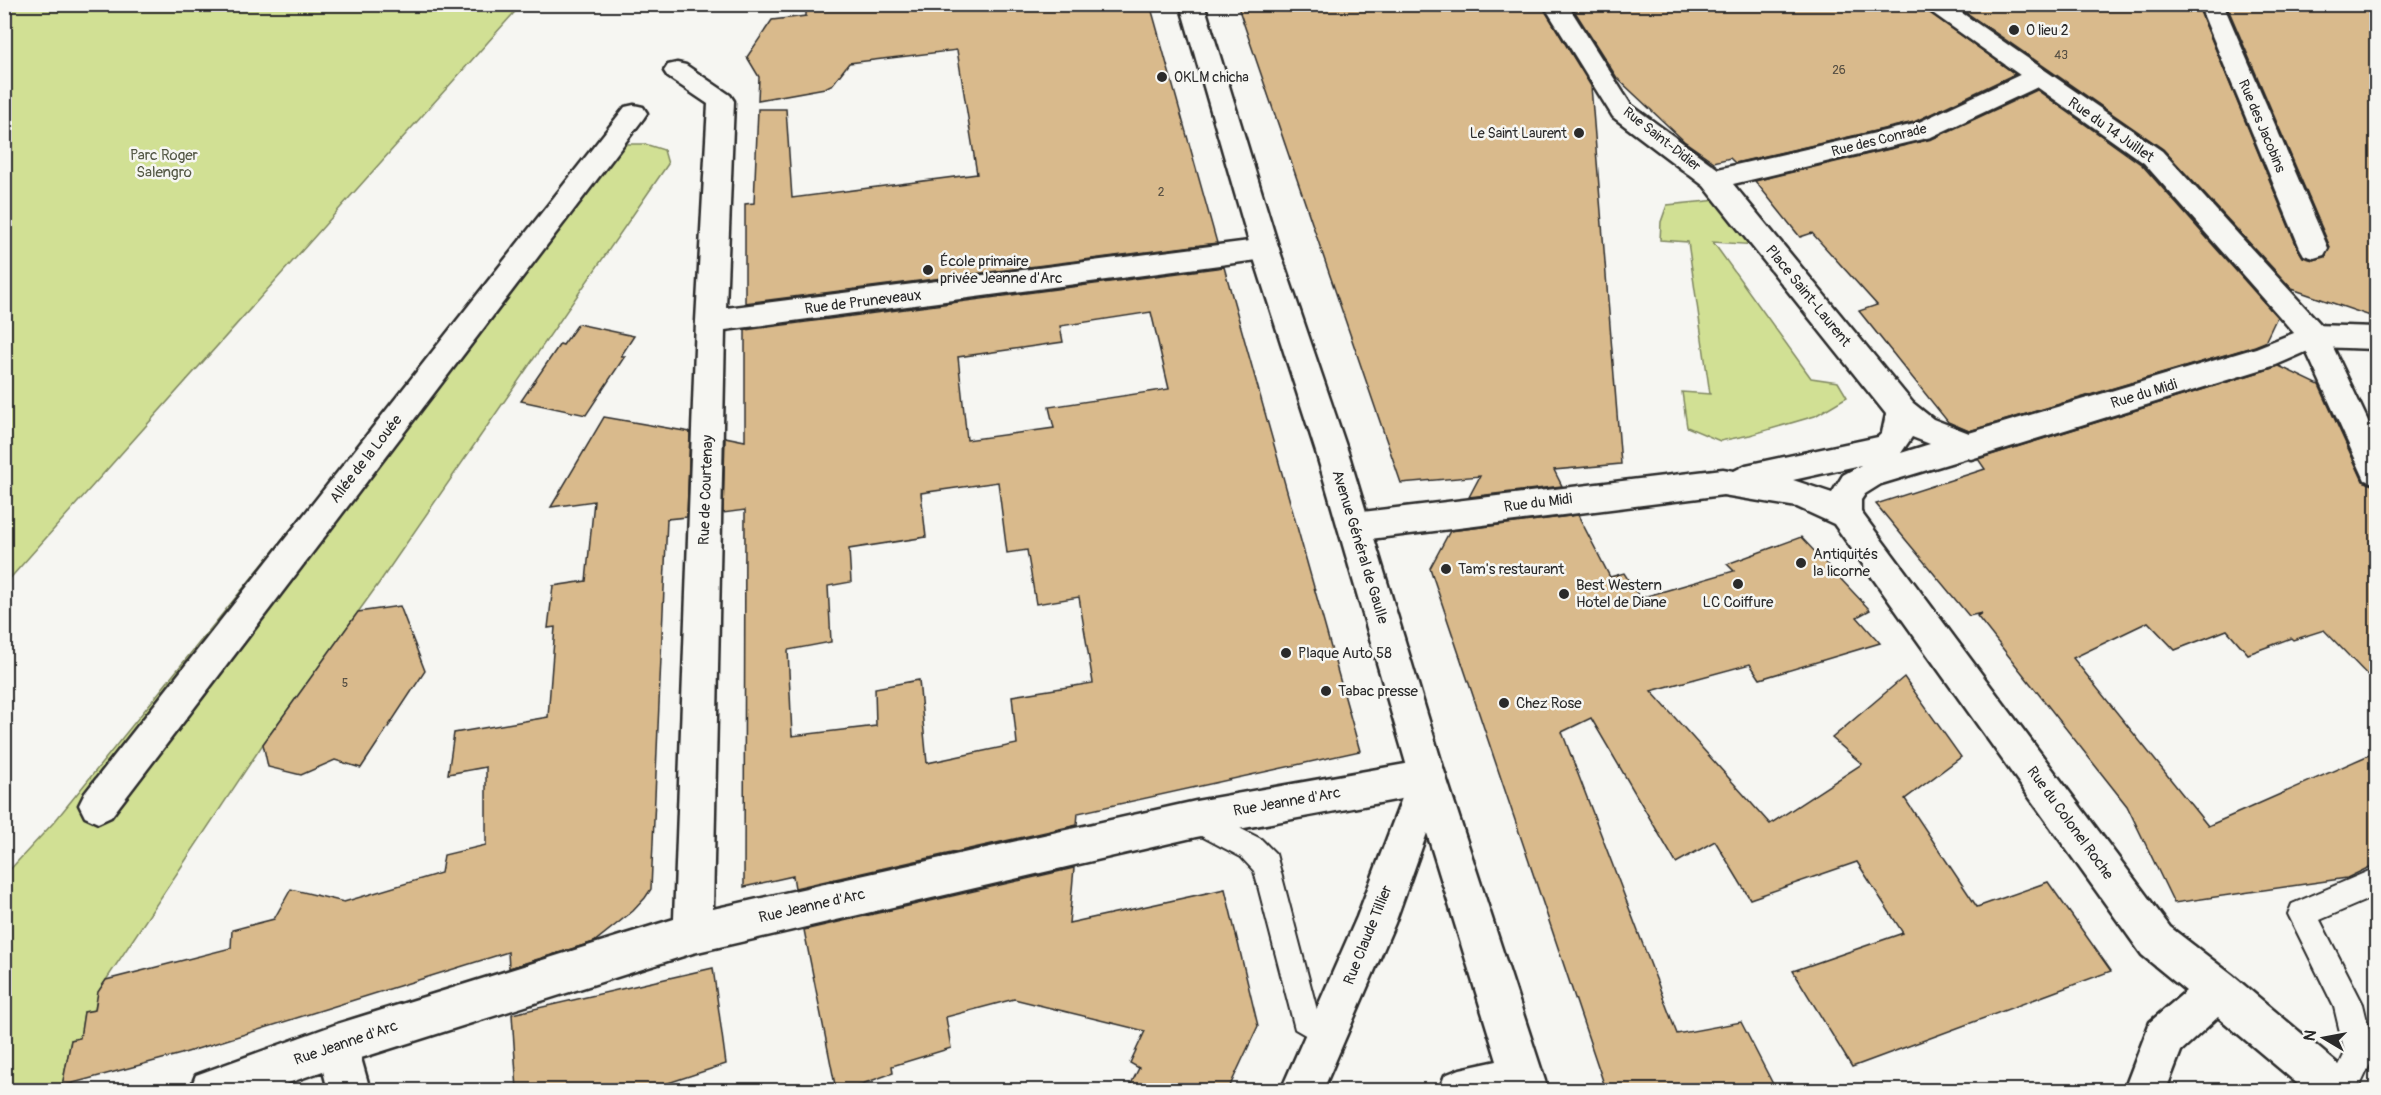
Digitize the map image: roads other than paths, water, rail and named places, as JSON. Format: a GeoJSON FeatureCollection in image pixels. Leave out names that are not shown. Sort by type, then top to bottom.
{"type":"FeatureCollection","features":[{"type":"Feature","properties":{"kind":"street","name":"Avenue Général de Gaulle"},"geometry":{"type":"LineString","coordinates":[[1192,4],[1265,249],[1354,527],[1428,777],[1524,1084]]}},
{"type":"Feature","properties":{"kind":"street","name":"Rue Saint-Didier"},"geometry":{"type":"LineString","coordinates":[[1555,4],[1622,111],[1714,179]]}},
{"type":"Feature","properties":{"kind":"street","name":"Rue du 14 Juillet"},"geometry":{"type":"LineString","coordinates":[[1932,4],[2035,78],[2153,157],[2314,336],[2376,471]]}},
{"type":"Feature","properties":{"kind":"street","name":"Rue des Jacobins"},"geometry":{"type":"LineString","coordinates":[[2211,4],[2314,248]]}},
{"type":"Feature","properties":{"kind":"street","name":"Rue de Courtenay"},"geometry":{"type":"LineString","coordinates":[[676,71],[721,101],[711,321],[693,933]]}},
{"type":"Feature","properties":{"kind":"street","name":"Rue des Conrade"},"geometry":{"type":"LineString","coordinates":[[1714,179],[1922,131],[2035,78]]}},
{"type":"Feature","properties":{"kind":"street","name":"Allée de la Louée"},"geometry":{"type":"LineString","coordinates":[[98,805],[634,113]]}},
{"type":"Feature","properties":{"kind":"street","name":"Place Saint-Laurent"},"geometry":{"type":"LineString","coordinates":[[1714,179],[1902,412]]}},
{"type":"Feature","properties":{"kind":"street","name":"Rue de Pruneveaux"},"geometry":{"type":"LineString","coordinates":[[711,321],[1265,249]]}},
{"type":"Feature","properties":{"kind":"street"},"geometry":{"type":"LineString","coordinates":[[2314,336],[2376,338]]}},
{"type":"Feature","properties":{"kind":"street","name":"Rue du Midi"},"geometry":{"type":"LineString","coordinates":[[1723,482],[1797,494],[1816,500],[1845,515],[1845,494],[1857,480],[2265,357],[2314,336]]}},
{"type":"Feature","properties":{"kind":"street"},"geometry":{"type":"LineString","coordinates":[[1902,412],[1922,428],[1971,447]]}},
{"type":"Feature","properties":{"kind":"street","name":"Rue du Midi"},"geometry":{"type":"LineString","coordinates":[[1354,527],[1723,482],[1887,447],[1896,439],[1902,412]]}},
{"type":"Feature","properties":{"kind":"street","name":"Rue du Colonel Roche"},"geometry":{"type":"LineString","coordinates":[[1845,515],[2156,941],[2218,989],[2336,1090]]}},
{"type":"Feature","properties":{"kind":"street","name":"Rue Jeanne d'Arc"},"geometry":{"type":"LineString","coordinates":[[211,1090],[337,1045],[693,933],[1196,819],[1428,777]]}},
{"type":"Feature","properties":{"kind":"street","name":"Rue Claude Tillier"},"geometry":{"type":"LineString","coordinates":[[1302,1090],[1375,923],[1428,777]]}},
{"type":"Feature","properties":{"kind":"street"},"geometry":{"type":"LineString","coordinates":[[2145,1090],[2165,1037],[2218,989]]}},
{"type":"Feature","properties":{"kind":"street"},"geometry":{"type":"LineString","coordinates":[[337,1045],[349,1090]]}},
{"type":"Feature","properties":{"kind":"street"},"geometry":{"type":"LineString","coordinates":[[1460,1090],[1524,1084]]}},
{"type":"Feature","properties":{"kind":"lane"},"geometry":{"type":"LineString","coordinates":[[1196,819],[1251,848],[1266,864],[1305,1019],[1328,1033]]}},
{"type":"Feature","properties":{"kind":"lane"},"geometry":{"type":"LineString","coordinates":[[2342,1090],[2360,1054],[2358,1044],[2348,1004],[2302,914],[2376,882]]}},
{"type":"Feature","properties":{"kind":"place","name":"O lieu 2"},"geometry":{"type":"Point","coordinates":[2014,30]}},
{"type":"Feature","properties":{"kind":"place","name":"OKLM chicha"},"geometry":{"type":"Point","coordinates":[1162,77]}},
{"type":"Feature","properties":{"kind":"place","name":"Le Saint Laurent"},"geometry":{"type":"Point","coordinates":[1579,133]}},
{"type":"Feature","properties":{"kind":"place","name":"École primaire privée Jeanne d'Arc"},"geometry":{"type":"Point","coordinates":[928,270]}},
{"type":"Feature","properties":{"kind":"place","name":"Antiquités la licorne"},"geometry":{"type":"Point","coordinates":[1801,563]}},
{"type":"Feature","properties":{"kind":"place","name":"Tam's restaurant"},"geometry":{"type":"Point","coordinates":[1446,569]}},
{"type":"Feature","properties":{"kind":"place","name":"LC Coiffure"},"geometry":{"type":"Point","coordinates":[1738,584]}},
{"type":"Feature","properties":{"kind":"place","name":"Best Western Hotel de Diane"},"geometry":{"type":"Point","coordinates":[1564,594]}},
{"type":"Feature","properties":{"kind":"place","name":"Plaque Auto 58"},"geometry":{"type":"Point","coordinates":[1286,653]}},
{"type":"Feature","properties":{"kind":"place","name":"Tabac presse"},"geometry":{"type":"Point","coordinates":[1326,691]}},
{"type":"Feature","properties":{"kind":"place","name":"Chez Rose"},"geometry":{"type":"Point","coordinates":[1504,703]}},
{"type":"Feature","properties":{"kind":"park label","name":"Parc Roger Salengro"},"geometry":{"type":"Point","coordinates":[164,164]}}]}
